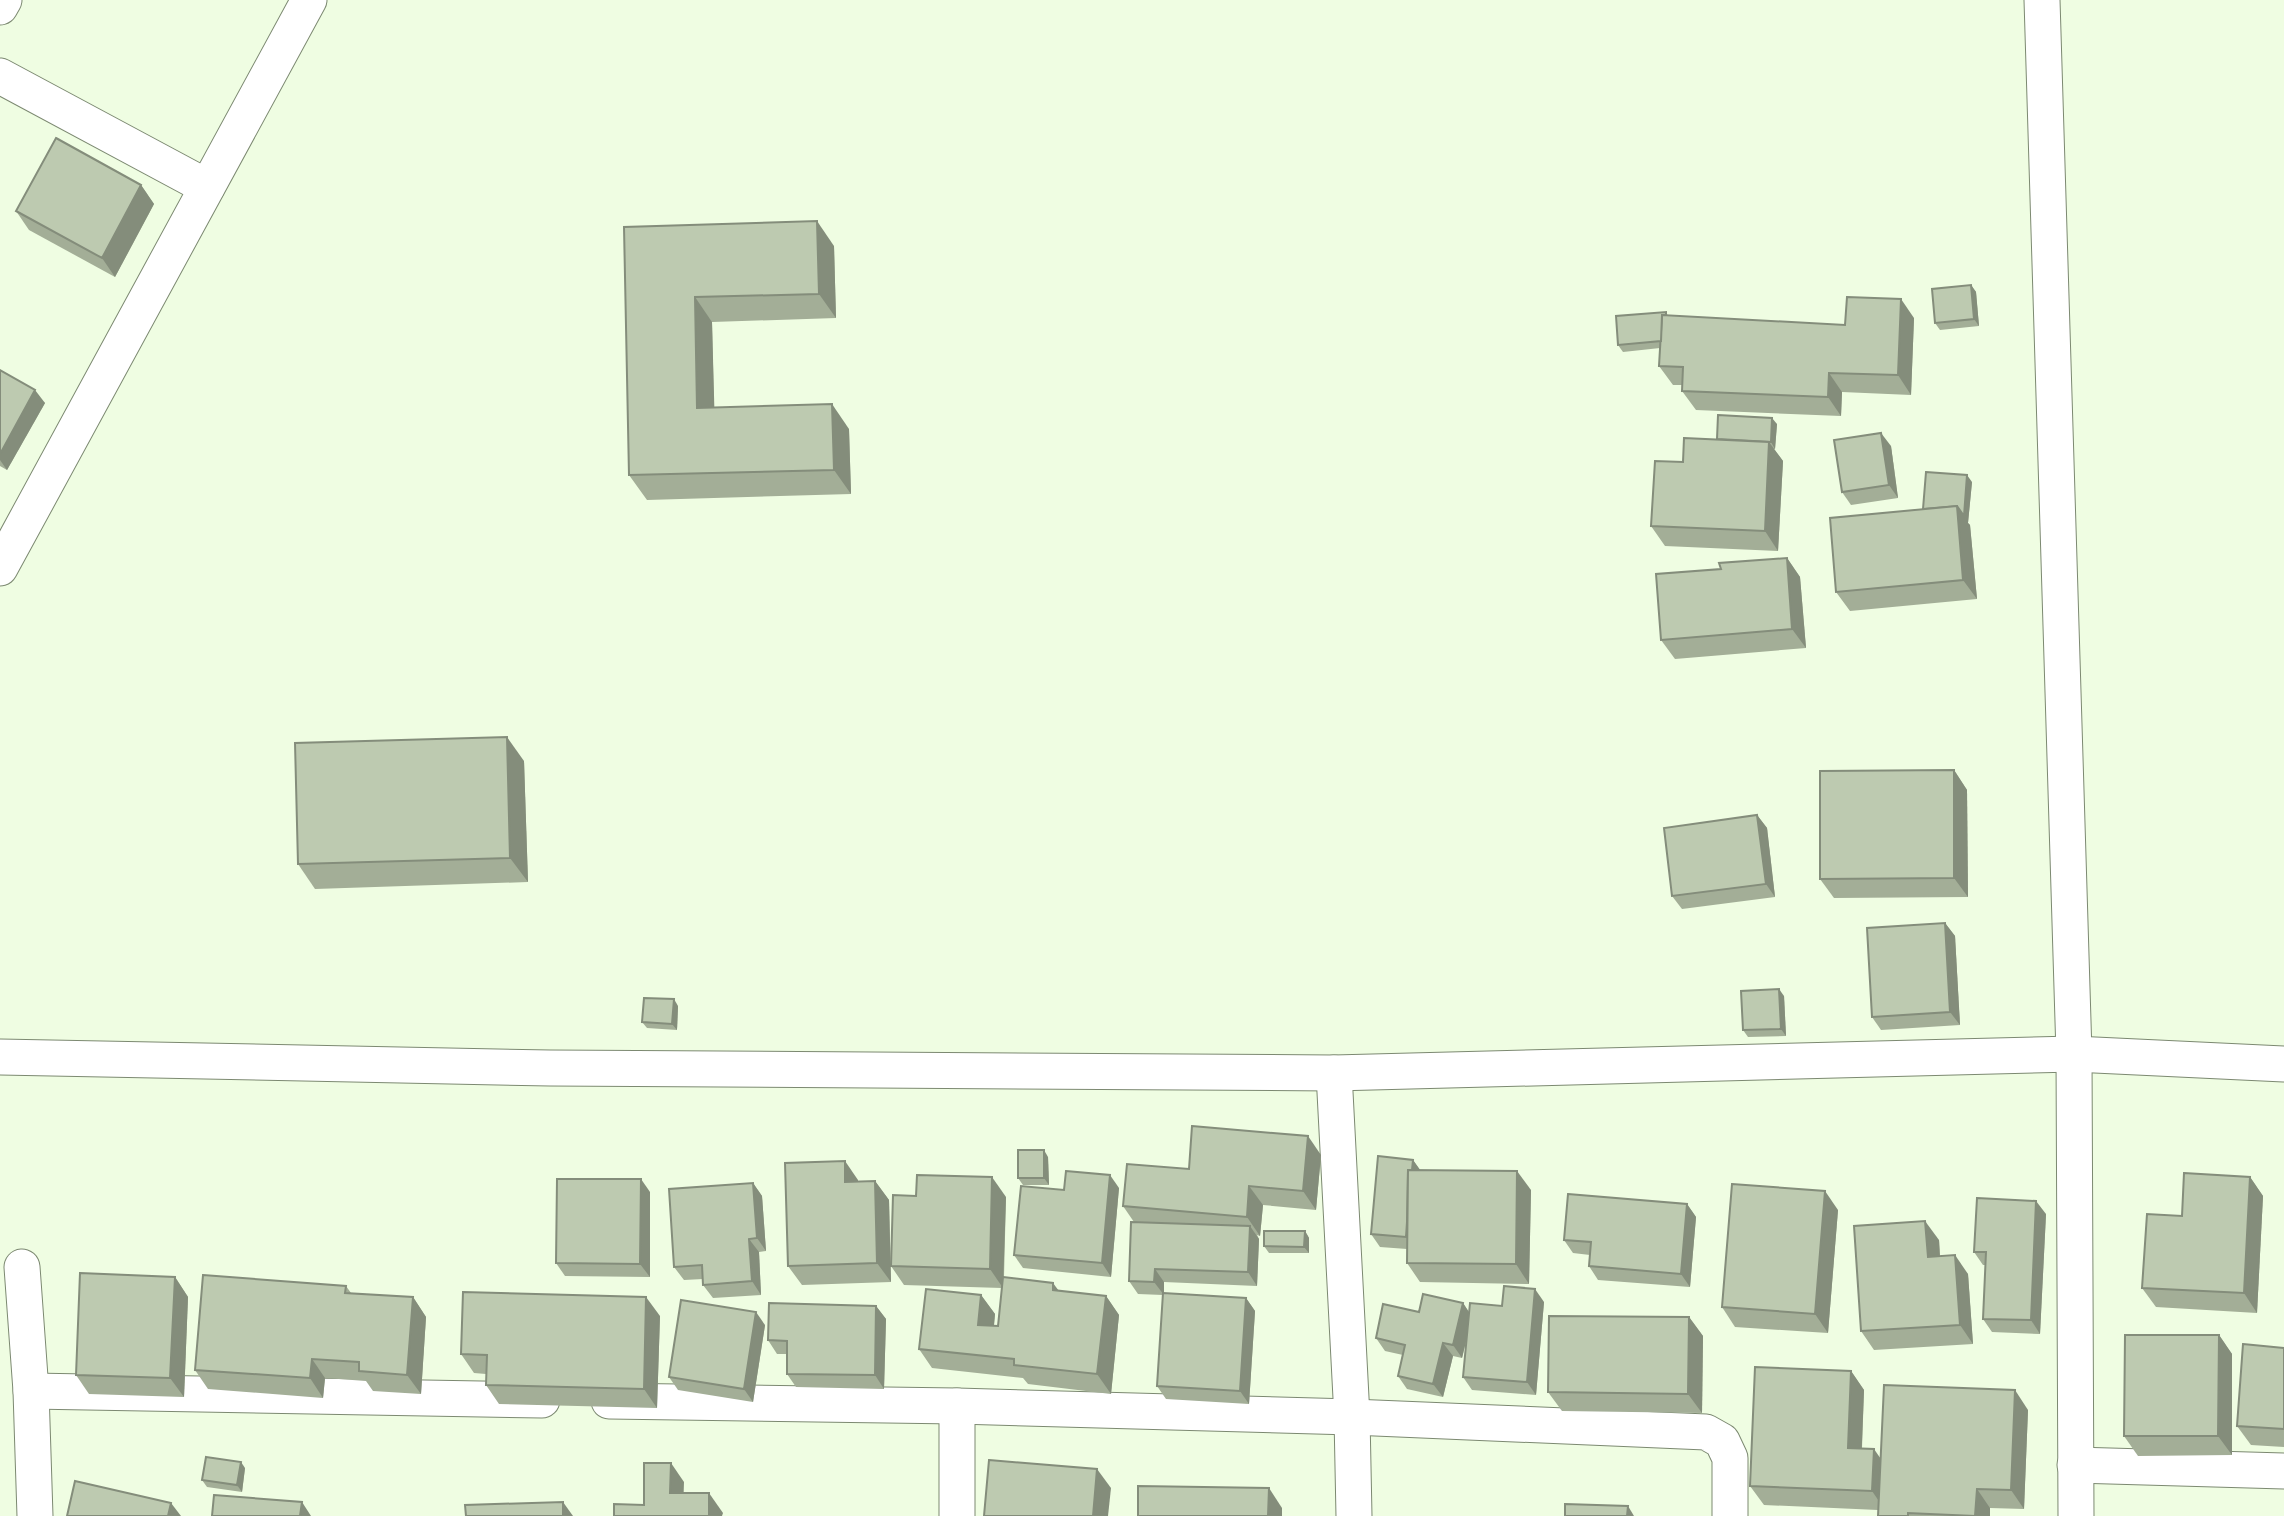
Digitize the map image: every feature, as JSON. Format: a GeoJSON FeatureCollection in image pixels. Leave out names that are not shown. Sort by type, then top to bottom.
{"type":"FeatureCollection","features":[{"type":"Feature","properties":{"kind":"street"},"geometry":{"type":"LineString","coordinates":[[0,8],[4,0]]}},
{"type":"Feature","properties":{"kind":"street"},"geometry":{"type":"LineString","coordinates":[[0,568],[12,517],[207,187],[310,0]]}},
{"type":"Feature","properties":{"kind":"street"},"geometry":{"type":"LineString","coordinates":[[2042,0],[2074,1054],[2076,1516]]}},
{"type":"Feature","properties":{"kind":"street"},"geometry":{"type":"LineString","coordinates":[[0,76],[207,187]]}},
{"type":"Feature","properties":{"kind":"street"},"geometry":{"type":"LineString","coordinates":[[0,1057],[564,1068],[1334,1073],[2074,1054],[2284,1064]]}},
{"type":"Feature","properties":{"kind":"street"},"geometry":{"type":"LineString","coordinates":[[1334,1073],[1352,1417],[1354,1516]]}},
{"type":"Feature","properties":{"kind":"street"},"geometry":{"type":"LineString","coordinates":[[22,1267],[31,1391],[35,1516]]}},
{"type":"Feature","properties":{"kind":"street"},"geometry":{"type":"LineString","coordinates":[[31,1391],[957,1406],[1352,1417],[1706,1432],[1722,1441],[1730,1458],[1730,1516]]}},
{"type":"Feature","properties":{"kind":"street"},"geometry":{"type":"LineString","coordinates":[[957,1406],[957,1516]]}},
{"type":"Feature","properties":{"kind":"street"},"geometry":{"type":"LineString","coordinates":[[2075,1465],[2284,1471]]}},
{"type":"Feature","properties":{"kind":"building"},"geometry":{"type":"Polygon","coordinates":[[[56,138],[141,185],[102,258],[16,211],[56,138]]]}},
{"type":"Feature","properties":{"kind":"building"},"geometry":{"type":"Polygon","coordinates":[[[817,221],[819,294],[695,297],[697,408],[832,404],[834,470],[629,475],[624,227],[817,221]]]}},
{"type":"Feature","properties":{"kind":"building"},"geometry":{"type":"Polygon","coordinates":[[[1971,285],[1974,319],[1935,323],[1932,289],[1971,285]]]}},
{"type":"Feature","properties":{"kind":"building"},"geometry":{"type":"Polygon","coordinates":[[[1847,297],[1901,299],[1898,375],[1829,373],[1828,397],[1682,391],[1683,367],[1659,366],[1662,315],[1845,325],[1847,297]]]}},
{"type":"Feature","properties":{"kind":"building"},"geometry":{"type":"Polygon","coordinates":[[[1666,312],[1666,315],[1662,315],[1661,341],[1618,345],[1616,316],[1666,312]]]}},
{"type":"Feature","properties":{"kind":"building"},"geometry":{"type":"Polygon","coordinates":[[[0,370],[35,390],[0,454],[0,370]]]}},
{"type":"Feature","properties":{"kind":"building"},"geometry":{"type":"Polygon","coordinates":[[[1718,415],[1772,418],[1771,442],[1717,439],[1718,415]]]}},
{"type":"Feature","properties":{"kind":"building"},"geometry":{"type":"Polygon","coordinates":[[[1881,433],[1889,485],[1842,492],[1834,440],[1881,433]]]}},
{"type":"Feature","properties":{"kind":"building"},"geometry":{"type":"Polygon","coordinates":[[[1684,438],[1769,442],[1765,531],[1651,526],[1655,461],[1683,462],[1684,438]]]}},
{"type":"Feature","properties":{"kind":"building"},"geometry":{"type":"Polygon","coordinates":[[[1926,472],[1967,475],[1964,516],[1957,506],[1923,509],[1926,472]]]}},
{"type":"Feature","properties":{"kind":"building"},"geometry":{"type":"Polygon","coordinates":[[[1957,506],[1963,580],[1836,592],[1830,518],[1957,506]]]}},
{"type":"Feature","properties":{"kind":"building"},"geometry":{"type":"Polygon","coordinates":[[[1787,558],[1792,629],[1661,640],[1656,574],[1721,569],[1719,563],[1787,558]]]}},
{"type":"Feature","properties":{"kind":"building"},"geometry":{"type":"Polygon","coordinates":[[[507,737],[510,858],[298,864],[295,743],[507,737]]]}},
{"type":"Feature","properties":{"kind":"building"},"geometry":{"type":"Polygon","coordinates":[[[1954,770],[1954,878],[1820,879],[1820,771],[1954,770]]]}},
{"type":"Feature","properties":{"kind":"building"},"geometry":{"type":"Polygon","coordinates":[[[1757,815],[1766,884],[1672,896],[1664,828],[1757,815]]]}},
{"type":"Feature","properties":{"kind":"building"},"geometry":{"type":"Polygon","coordinates":[[[1945,923],[1950,1012],[1872,1017],[1867,928],[1945,923]]]}},
{"type":"Feature","properties":{"kind":"building"},"geometry":{"type":"Polygon","coordinates":[[[1779,989],[1781,1029],[1743,1030],[1741,991],[1779,989]]]}},
{"type":"Feature","properties":{"kind":"building"},"geometry":{"type":"Polygon","coordinates":[[[644,998],[674,999],[672,1024],[642,1022],[644,998]]]}},
{"type":"Feature","properties":{"kind":"building"},"geometry":{"type":"Polygon","coordinates":[[[1192,1126],[1308,1136],[1303,1191],[1249,1186],[1247,1217],[1123,1206],[1127,1164],[1189,1169],[1192,1126]]]}},
{"type":"Feature","properties":{"kind":"building"},"geometry":{"type":"Polygon","coordinates":[[[1018,1150],[1044,1150],[1044,1178],[1018,1178],[1018,1150]]]}},
{"type":"Feature","properties":{"kind":"building"},"geometry":{"type":"Polygon","coordinates":[[[1378,1156],[1413,1160],[1412,1170],[1408,1170],[1406,1237],[1371,1234],[1378,1156]]]}},
{"type":"Feature","properties":{"kind":"building"},"geometry":{"type":"Polygon","coordinates":[[[845,1161],[845,1182],[875,1181],[877,1263],[788,1266],[785,1163],[845,1161]]]}},
{"type":"Feature","properties":{"kind":"building"},"geometry":{"type":"Polygon","coordinates":[[[1408,1170],[1517,1171],[1516,1264],[1407,1263],[1408,1170]]]}},
{"type":"Feature","properties":{"kind":"building"},"geometry":{"type":"Polygon","coordinates":[[[1066,1171],[1110,1175],[1102,1263],[1014,1255],[1021,1186],[1064,1190],[1066,1171]]]}},
{"type":"Feature","properties":{"kind":"building"},"geometry":{"type":"Polygon","coordinates":[[[2184,1173],[2250,1177],[2244,1293],[2142,1288],[2147,1214],[2182,1216],[2184,1173]]]}},
{"type":"Feature","properties":{"kind":"building"},"geometry":{"type":"Polygon","coordinates":[[[917,1175],[992,1177],[990,1269],[891,1266],[893,1195],[916,1196],[917,1175]]]}},
{"type":"Feature","properties":{"kind":"building"},"geometry":{"type":"Polygon","coordinates":[[[557,1179],[641,1179],[640,1264],[556,1263],[557,1179]]]}},
{"type":"Feature","properties":{"kind":"building"},"geometry":{"type":"Polygon","coordinates":[[[753,1183],[757,1238],[749,1239],[752,1281],[703,1285],[702,1265],[674,1267],[669,1189],[753,1183]]]}},
{"type":"Feature","properties":{"kind":"building"},"geometry":{"type":"Polygon","coordinates":[[[1732,1184],[1825,1191],[1815,1314],[1722,1307],[1732,1184]]]}},
{"type":"Feature","properties":{"kind":"building"},"geometry":{"type":"Polygon","coordinates":[[[1568,1194],[1687,1204],[1681,1274],[1589,1266],[1591,1242],[1564,1240],[1568,1194]]]}},
{"type":"Feature","properties":{"kind":"building"},"geometry":{"type":"Polygon","coordinates":[[[1977,1198],[2036,1201],[2031,1320],[1983,1319],[1986,1252],[1974,1252],[1977,1198]]]}},
{"type":"Feature","properties":{"kind":"building"},"geometry":{"type":"Polygon","coordinates":[[[1925,1221],[1928,1257],[1955,1255],[1960,1325],[1861,1331],[1854,1226],[1925,1221]]]}},
{"type":"Feature","properties":{"kind":"building"},"geometry":{"type":"Polygon","coordinates":[[[1131,1222],[1250,1226],[1248,1272],[1155,1269],[1154,1282],[1129,1281],[1131,1222]]]}},
{"type":"Feature","properties":{"kind":"building"},"geometry":{"type":"Polygon","coordinates":[[[1264,1231],[1305,1231],[1304,1247],[1264,1246],[1264,1231]]]}},
{"type":"Feature","properties":{"kind":"building"},"geometry":{"type":"Polygon","coordinates":[[[80,1273],[175,1277],[170,1378],[76,1375],[80,1273]]]}},
{"type":"Feature","properties":{"kind":"building"},"geometry":{"type":"Polygon","coordinates":[[[203,1275],[346,1286],[345,1293],[413,1297],[407,1375],[359,1371],[359,1362],[312,1359],[310,1378],[195,1370],[203,1275]]]}},
{"type":"Feature","properties":{"kind":"building"},"geometry":{"type":"Polygon","coordinates":[[[1003,1277],[1053,1283],[1053,1290],[1106,1296],[1097,1374],[1014,1365],[1014,1359],[919,1349],[926,1289],[981,1295],[978,1325],[998,1326],[1003,1277]]]}},
{"type":"Feature","properties":{"kind":"building"},"geometry":{"type":"Polygon","coordinates":[[[1504,1286],[1535,1289],[1527,1382],[1463,1377],[1470,1303],[1502,1306],[1504,1286]]]}},
{"type":"Feature","properties":{"kind":"building"},"geometry":{"type":"Polygon","coordinates":[[[463,1292],[646,1297],[644,1389],[486,1385],[487,1355],[461,1354],[463,1292]]]}},
{"type":"Feature","properties":{"kind":"building"},"geometry":{"type":"Polygon","coordinates":[[[1163,1293],[1246,1298],[1240,1391],[1157,1386],[1163,1293]]]}},
{"type":"Feature","properties":{"kind":"building"},"geometry":{"type":"Polygon","coordinates":[[[1423,1294],[1463,1303],[1453,1345],[1443,1343],[1433,1384],[1398,1376],[1405,1345],[1376,1338],[1383,1304],[1419,1312],[1423,1294]]]}},
{"type":"Feature","properties":{"kind":"building"},"geometry":{"type":"Polygon","coordinates":[[[681,1300],[756,1312],[744,1389],[669,1377],[681,1300]]]}},
{"type":"Feature","properties":{"kind":"building"},"geometry":{"type":"Polygon","coordinates":[[[769,1303],[876,1306],[875,1375],[787,1374],[787,1341],[768,1340],[769,1303]]]}},
{"type":"Feature","properties":{"kind":"building"},"geometry":{"type":"Polygon","coordinates":[[[1549,1316],[1689,1317],[1688,1394],[1548,1392],[1549,1316]]]}},
{"type":"Feature","properties":{"kind":"building"},"geometry":{"type":"Polygon","coordinates":[[[2125,1335],[2219,1335],[2218,1436],[2124,1436],[2125,1335]]]}},
{"type":"Feature","properties":{"kind":"building"},"geometry":{"type":"Polygon","coordinates":[[[2243,1344],[2284,1348],[2284,1429],[2237,1426],[2243,1344]]]}},
{"type":"Feature","properties":{"kind":"building"},"geometry":{"type":"Polygon","coordinates":[[[1755,1367],[1851,1371],[1848,1448],[1874,1449],[1872,1491],[1750,1486],[1755,1367]]]}},
{"type":"Feature","properties":{"kind":"building"},"geometry":{"type":"Polygon","coordinates":[[[1884,1385],[2015,1390],[2011,1490],[1977,1489],[1975,1516],[1908,1513],[1908,1516],[1878,1516],[1884,1385]]]}},
{"type":"Feature","properties":{"kind":"building"},"geometry":{"type":"Polygon","coordinates":[[[206,1457],[241,1462],[237,1485],[202,1480],[206,1457]]]}},
{"type":"Feature","properties":{"kind":"building"},"geometry":{"type":"Polygon","coordinates":[[[989,1460],[1097,1469],[1093,1516],[984,1516],[989,1460]]]}},
{"type":"Feature","properties":{"kind":"building"},"geometry":{"type":"Polygon","coordinates":[[[644,1463],[671,1463],[670,1493],[709,1493],[709,1516],[614,1516],[614,1504],[644,1505],[644,1463]]]}},
{"type":"Feature","properties":{"kind":"building"},"geometry":{"type":"Polygon","coordinates":[[[75,1481],[171,1503],[168,1516],[67,1516],[75,1481]]]}},
{"type":"Feature","properties":{"kind":"building"},"geometry":{"type":"Polygon","coordinates":[[[1138,1486],[1269,1488],[1268,1516],[1138,1516],[1138,1486]]]}},
{"type":"Feature","properties":{"kind":"building"},"geometry":{"type":"Polygon","coordinates":[[[214,1495],[302,1502],[300,1516],[212,1516],[214,1495]]]}},
{"type":"Feature","properties":{"kind":"building"},"geometry":{"type":"Polygon","coordinates":[[[563,1502],[563,1516],[466,1516],[465,1505],[563,1502]]]}},
{"type":"Feature","properties":{"kind":"building"},"geometry":{"type":"Polygon","coordinates":[[[1565,1504],[1628,1506],[1627,1516],[1565,1516],[1565,1504]]]}}]}
